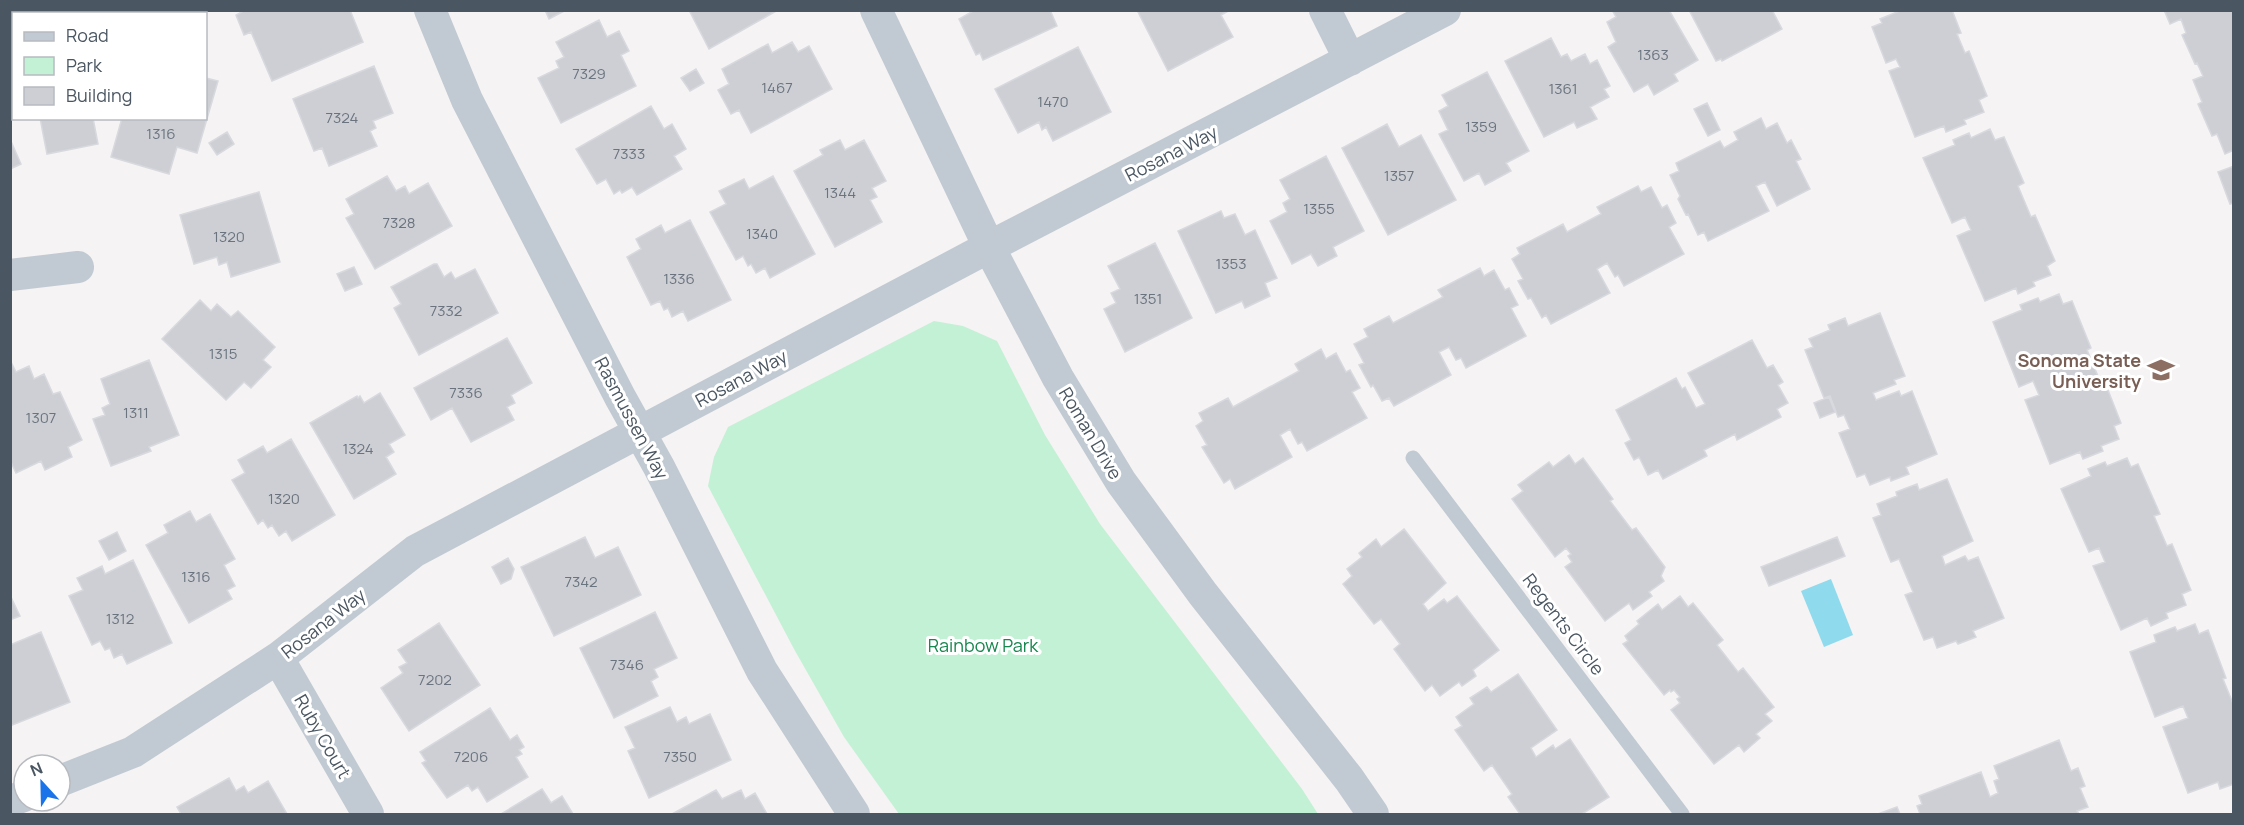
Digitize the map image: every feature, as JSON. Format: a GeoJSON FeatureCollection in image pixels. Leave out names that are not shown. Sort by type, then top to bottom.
{"type":"FeatureCollection","features":[{"type":"Feature","properties":{"kind":"street","name":"Rasmussen Way"},"geometry":{"type":"LineString","coordinates":[[430,10],[467,100],[762,671],[854,814]]}},
{"type":"Feature","properties":{"kind":"street","name":"Roman Drive"},"geometry":{"type":"LineString","coordinates":[[876,10],[989,247],[1058,378],[1121,482],[1203,594],[1349,779],[1373,814]]}},
{"type":"Feature","properties":{"kind":"street"},"geometry":{"type":"LineString","coordinates":[[1325,10],[1350,60]]}},
{"type":"Feature","properties":{"kind":"street","name":"Rosana Way"},"geometry":{"type":"LineString","coordinates":[[72,776],[133,752],[278,658],[415,551],[989,247],[1445,10]]}},
{"type":"Feature","properties":{"kind":"street"},"geometry":{"type":"LineString","coordinates":[[10,275],[78,267]]}},
{"type":"Feature","properties":{"kind":"street","name":"Ruby Court"},"geometry":{"type":"LineString","coordinates":[[278,658],[368,814]]}},
{"type":"Feature","properties":{"kind":"lane","name":"Regents Circle"},"geometry":{"type":"LineString","coordinates":[[1413,458],[1682,814]]}},
{"type":"Feature","properties":{"kind":"green space","name":"Rainbow Park"},"geometry":{"type":"Polygon","coordinates":[[[934,321],[963,326],[997,341],[1045,435],[1100,524],[1302,789],[1318,814],[899,814],[844,737],[794,649],[708,486],[714,457],[728,427],[934,321]]]}},
{"type":"Feature","properties":{"kind":"water"},"geometry":{"type":"Polygon","coordinates":[[[1831,579],[1853,635],[1824,647],[1801,591],[1831,579]]]}},
{"type":"Feature","properties":{"kind":"building"},"geometry":{"type":"Polygon","coordinates":[[[245,10],[350,10],[363,42],[272,81],[251,32],[244,35],[236,15],[245,10]]]}},
{"type":"Feature","properties":{"kind":"building"},"geometry":{"type":"Polygon","coordinates":[[[545,10],[566,10],[549,19],[545,10]]]}},
{"type":"Feature","properties":{"kind":"building"},"geometry":{"type":"Polygon","coordinates":[[[689,10],[778,10],[709,49],[689,10]]]}},
{"type":"Feature","properties":{"kind":"building"},"geometry":{"type":"Polygon","coordinates":[[[975,10],[1050,10],[1057,26],[983,60],[980,53],[976,55],[959,19],[975,10]]]}},
{"type":"Feature","properties":{"kind":"building"},"geometry":{"type":"Polygon","coordinates":[[[1137,10],[1230,10],[1221,15],[1233,37],[1168,71],[1137,10]]]}},
{"type":"Feature","properties":{"kind":"building"},"geometry":{"type":"Polygon","coordinates":[[[1612,10],[1669,10],[1698,60],[1674,74],[1678,81],[1654,95],[1648,84],[1634,92],[1608,47],[1616,42],[1607,22],[1616,17],[1612,10]]]}},
{"type":"Feature","properties":{"kind":"building"},"geometry":{"type":"Polygon","coordinates":[[[1689,10],[1772,10],[1782,29],[1722,61],[1721,59],[1716,61],[1689,10]]]}},
{"type":"Feature","properties":{"kind":"building"},"geometry":{"type":"Polygon","coordinates":[[[1902,10],[1952,10],[1961,33],[1957,34],[1965,53],[1969,51],[1987,96],[1979,100],[1984,112],[1964,120],[1966,124],[1946,132],[1944,126],[1915,137],[1889,71],[1900,67],[1896,59],[1886,63],[1872,27],[1882,23],[1880,19],[1902,10]]]}},
{"type":"Feature","properties":{"kind":"building"},"geometry":{"type":"Polygon","coordinates":[[[2164,10],[2234,10],[2234,150],[2225,154],[2217,134],[2212,136],[2198,104],[2202,102],[2193,80],[2203,76],[2182,35],[2186,33],[2181,19],[2170,24],[2164,10]]]}},
{"type":"Feature","properties":{"kind":"building"},"geometry":{"type":"Polygon","coordinates":[[[599,20],[607,37],[619,31],[629,51],[621,55],[636,86],[561,123],[538,78],[559,68],[556,61],[564,57],[556,42],[599,20]]]}},
{"type":"Feature","properties":{"kind":"building"},"geometry":{"type":"Polygon","coordinates":[[[1551,38],[1561,57],[1567,54],[1571,61],[1585,54],[1590,64],[1597,60],[1610,86],[1604,89],[1609,97],[1590,107],[1597,119],[1577,128],[1574,122],[1544,137],[1505,61],[1551,38]]]}},
{"type":"Feature","properties":{"kind":"building"},"geometry":{"type":"Polygon","coordinates":[[[792,42],[798,52],[809,46],[832,89],[751,133],[739,110],[731,114],[718,90],[729,84],[722,69],[768,44],[772,53],[792,42]]]}},
{"type":"Feature","properties":{"kind":"building"},"geometry":{"type":"Polygon","coordinates":[[[1078,47],[1111,112],[1053,141],[1046,127],[1042,130],[1039,122],[1018,133],[995,89],[1078,47]]]}},
{"type":"Feature","properties":{"kind":"building"},"geometry":{"type":"Polygon","coordinates":[[[374,66],[393,113],[373,121],[376,128],[370,131],[377,146],[329,166],[322,148],[314,151],[293,99],[374,66]]]}},
{"type":"Feature","properties":{"kind":"building"},"geometry":{"type":"Polygon","coordinates":[[[696,69],[704,83],[690,91],[681,78],[696,69]]]}},
{"type":"Feature","properties":{"kind":"building"},"geometry":{"type":"Polygon","coordinates":[[[1487,72],[1529,151],[1506,163],[1511,171],[1485,185],[1479,173],[1464,181],[1439,134],[1448,130],[1439,111],[1448,106],[1442,95],[1487,72]]]}},
{"type":"Feature","properties":{"kind":"building"},"geometry":{"type":"Polygon","coordinates":[[[207,78],[218,81],[207,119],[207,78]]]}},
{"type":"Feature","properties":{"kind":"building"},"geometry":{"type":"Polygon","coordinates":[[[1707,103],[1720,130],[1708,136],[1694,109],[1707,103]]]}},
{"type":"Feature","properties":{"kind":"building"},"geometry":{"type":"Polygon","coordinates":[[[651,106],[664,129],[672,124],[686,149],[674,156],[682,169],[637,195],[632,187],[622,193],[620,190],[614,194],[606,179],[597,184],[576,149],[651,106]]]}},
{"type":"Feature","properties":{"kind":"building"},"geometry":{"type":"Polygon","coordinates":[[[1761,118],[1766,129],[1777,123],[1787,143],[1791,140],[1801,159],[1796,161],[1810,189],[1777,206],[1765,182],[1756,186],[1769,211],[1708,241],[1704,232],[1698,235],[1688,214],[1686,215],[1670,175],[1679,171],[1676,163],[1720,141],[1724,148],[1738,140],[1734,132],[1761,118]]]}},
{"type":"Feature","properties":{"kind":"building"},"geometry":{"type":"Polygon","coordinates":[[[40,120],[93,120],[98,144],[47,154],[40,120]]]}},
{"type":"Feature","properties":{"kind":"building"},"geometry":{"type":"Polygon","coordinates":[[[121,120],[207,120],[197,153],[177,147],[169,174],[111,157],[121,120]]]}},
{"type":"Feature","properties":{"kind":"building"},"geometry":{"type":"Polygon","coordinates":[[[1387,124],[1399,147],[1421,135],[1456,200],[1388,235],[1342,148],[1387,124]]]}},
{"type":"Feature","properties":{"kind":"building"},"geometry":{"type":"Polygon","coordinates":[[[1990,129],[1995,140],[2004,137],[2024,183],[2018,186],[2031,217],[2035,215],[2055,261],[2047,266],[2051,275],[2033,282],[2035,286],[2018,294],[2016,288],[1985,301],[1957,236],[1971,230],[1965,217],[1952,223],[1923,158],[1955,145],[1953,140],[1969,133],[1971,138],[1990,129]]]}},
{"type":"Feature","properties":{"kind":"building"},"geometry":{"type":"Polygon","coordinates":[[[227,132],[234,144],[217,155],[209,143],[227,132]]]}},
{"type":"Feature","properties":{"kind":"building"},"geometry":{"type":"Polygon","coordinates":[[[10,139],[21,164],[10,169],[10,139]]]}},
{"type":"Feature","properties":{"kind":"building"},"geometry":{"type":"Polygon","coordinates":[[[840,140],[845,150],[864,140],[886,181],[872,188],[877,197],[870,200],[882,222],[835,247],[794,171],[823,155],[820,150],[840,140]]]}},
{"type":"Feature","properties":{"kind":"building"},"geometry":{"type":"Polygon","coordinates":[[[1326,156],[1364,231],[1333,247],[1337,256],[1318,266],[1311,254],[1292,264],[1270,221],[1287,212],[1283,203],[1290,199],[1280,180],[1326,156]]]}},
{"type":"Feature","properties":{"kind":"building"},"geometry":{"type":"Polygon","coordinates":[[[2234,166],[2234,203],[2230,204],[2218,172],[2234,166]]]}},
{"type":"Feature","properties":{"kind":"building"},"geometry":{"type":"Polygon","coordinates":[[[387,176],[396,191],[405,186],[409,194],[428,183],[452,226],[375,269],[346,218],[354,214],[346,199],[387,176]]]}},
{"type":"Feature","properties":{"kind":"building"},"geometry":{"type":"Polygon","coordinates":[[[773,176],[815,254],[770,278],[765,268],[756,273],[751,264],[748,266],[743,256],[736,260],[710,212],[726,204],[719,191],[744,179],[749,189],[773,176]]]}},
{"type":"Feature","properties":{"kind":"building"},"geometry":{"type":"Polygon","coordinates":[[[1638,186],[1641,192],[1651,187],[1662,208],[1667,205],[1676,223],[1669,227],[1684,254],[1624,286],[1618,275],[1615,277],[1607,263],[1597,269],[1610,293],[1551,324],[1546,315],[1542,318],[1518,281],[1523,279],[1512,259],[1520,254],[1517,248],[1563,224],[1567,232],[1601,214],[1597,207],[1638,186]]]}},
{"type":"Feature","properties":{"kind":"building"},"geometry":{"type":"Polygon","coordinates":[[[259,192],[280,262],[231,277],[227,262],[219,265],[217,257],[194,264],[180,215],[259,192]]]}},
{"type":"Feature","properties":{"kind":"building"},"geometry":{"type":"Polygon","coordinates":[[[1221,211],[1224,218],[1235,214],[1245,235],[1255,230],[1277,278],[1265,283],[1270,296],[1245,308],[1242,301],[1216,313],[1178,231],[1221,211]]]}},
{"type":"Feature","properties":{"kind":"building"},"geometry":{"type":"Polygon","coordinates":[[[690,220],[731,300],[688,321],[683,311],[672,317],[668,308],[664,310],[660,301],[651,305],[627,257],[641,249],[636,239],[661,225],[665,233],[690,220]]]}},
{"type":"Feature","properties":{"kind":"building"},"geometry":{"type":"Polygon","coordinates":[[[1155,243],[1192,318],[1125,352],[1104,309],[1116,303],[1111,293],[1120,289],[1108,266],[1155,243]]]}},
{"type":"Feature","properties":{"kind":"building"},"geometry":{"type":"Polygon","coordinates":[[[437,264],[444,277],[451,272],[455,279],[475,269],[498,313],[419,355],[394,308],[401,304],[391,287],[437,264]]]}},
{"type":"Feature","properties":{"kind":"building"},"geometry":{"type":"Polygon","coordinates":[[[354,267],[362,284],[345,291],[337,274],[354,267]]]}},
{"type":"Feature","properties":{"kind":"building"},"geometry":{"type":"Polygon","coordinates":[[[1480,268],[1484,276],[1494,270],[1505,290],[1509,288],[1518,305],[1511,308],[1526,336],[1466,368],[1461,358],[1456,360],[1449,347],[1439,352],[1451,375],[1394,406],[1389,398],[1382,401],[1359,365],[1364,363],[1354,344],[1368,337],[1364,329],[1389,316],[1393,323],[1443,297],[1438,290],[1480,268]]]}},
{"type":"Feature","properties":{"kind":"building"},"geometry":{"type":"Polygon","coordinates":[[[2059,294],[2063,304],[2072,301],[2091,348],[2087,350],[2100,381],[2104,380],[2121,423],[2114,426],[2119,439],[2101,446],[2103,451],[2083,459],[2080,452],[2050,464],[2025,400],[2039,395],[2033,381],[2019,387],[1993,322],[2022,310],[2020,305],[2038,298],[2040,302],[2059,294]]]}},
{"type":"Feature","properties":{"kind":"building"},"geometry":{"type":"Polygon","coordinates":[[[200,300],[211,311],[217,304],[231,317],[238,311],[275,347],[263,360],[271,367],[251,388],[244,382],[226,400],[162,339],[200,300]]]}},
{"type":"Feature","properties":{"kind":"building"},"geometry":{"type":"Polygon","coordinates":[[[1880,313],[1905,376],[1894,380],[1896,384],[1873,393],[1876,400],[1899,391],[1901,396],[1912,391],[1937,454],[1906,467],[1909,474],[1891,481],[1890,477],[1870,485],[1865,474],[1857,477],[1839,433],[1850,429],[1844,415],[1838,417],[1830,396],[1824,398],[1805,350],[1813,347],[1809,339],[1830,330],[1828,325],[1845,318],[1848,326],[1880,313]]]}},
{"type":"Feature","properties":{"kind":"building"},"geometry":{"type":"Polygon","coordinates":[[[507,338],[532,383],[511,395],[515,403],[507,407],[514,420],[471,442],[452,408],[431,420],[414,388],[507,338]]]}},
{"type":"Feature","properties":{"kind":"building"},"geometry":{"type":"Polygon","coordinates":[[[1752,340],[1767,368],[1773,365],[1783,382],[1778,385],[1788,403],[1777,409],[1781,417],[1737,440],[1735,434],[1704,450],[1707,456],[1663,479],[1658,470],[1648,475],[1639,457],[1634,460],[1625,443],[1631,440],[1616,410],[1676,378],[1682,389],[1685,387],[1696,408],[1705,404],[1688,373],[1752,340]]]}},
{"type":"Feature","properties":{"kind":"building"},"geometry":{"type":"Polygon","coordinates":[[[1321,349],[1326,359],[1336,353],[1346,372],[1350,370],[1360,388],[1352,392],[1367,418],[1307,451],[1302,442],[1298,444],[1290,429],[1280,435],[1292,457],[1235,489],[1230,479],[1224,483],[1202,447],[1207,445],[1196,426],[1203,421],[1199,413],[1228,398],[1233,407],[1299,371],[1295,364],[1321,349]]]}},
{"type":"Feature","properties":{"kind":"building"},"geometry":{"type":"Polygon","coordinates":[[[10,360],[16,372],[29,366],[34,379],[44,374],[53,394],[60,392],[82,440],[68,447],[72,457],[45,470],[41,461],[16,473],[10,460],[10,360]]]}},
{"type":"Feature","properties":{"kind":"building"},"geometry":{"type":"Polygon","coordinates":[[[149,360],[179,435],[149,447],[151,451],[111,466],[93,419],[105,415],[102,408],[110,404],[101,379],[149,360]]]}},
{"type":"Feature","properties":{"kind":"building"},"geometry":{"type":"Polygon","coordinates":[[[380,393],[405,435],[389,444],[394,452],[386,457],[396,474],[354,499],[310,423],[357,396],[358,398],[360,396],[364,403],[380,393]]]}},
{"type":"Feature","properties":{"kind":"building"},"geometry":{"type":"Polygon","coordinates":[[[1829,397],[1835,412],[1820,418],[1814,403],[1829,397]]]}},
{"type":"Feature","properties":{"kind":"building"},"geometry":{"type":"Polygon","coordinates":[[[291,439],[335,515],[292,541],[286,531],[279,536],[272,525],[268,528],[263,520],[258,524],[232,480],[245,473],[238,460],[263,446],[267,453],[291,439]]]}},
{"type":"Feature","properties":{"kind":"building"},"geometry":{"type":"Polygon","coordinates":[[[1569,455],[1575,464],[1583,458],[1613,499],[1610,501],[1632,530],[1636,528],[1665,567],[1661,576],[1664,581],[1649,592],[1652,596],[1633,610],[1629,603],[1605,621],[1565,567],[1572,562],[1568,556],[1571,554],[1566,548],[1555,557],[1512,499],[1523,491],[1518,485],[1549,462],[1553,467],[1569,455]]]}},
{"type":"Feature","properties":{"kind":"building"},"geometry":{"type":"Polygon","coordinates":[[[2127,458],[2131,467],[2138,464],[2160,514],[2154,516],[2167,546],[2172,544],[2191,590],[2182,594],[2186,605],[2166,613],[2168,618],[2151,626],[2147,618],[2121,630],[2093,566],[2105,562],[2099,548],[2089,552],[2061,489],[2091,476],[2088,469],[2105,462],[2107,466],[2127,458]]]}},
{"type":"Feature","properties":{"kind":"building"},"geometry":{"type":"Polygon","coordinates":[[[1947,479],[1973,541],[1942,556],[1945,565],[1965,556],[1968,561],[1978,557],[2004,618],[1973,631],[1976,637],[1958,644],[1956,641],[1937,648],[1933,637],[1924,640],[1905,595],[1913,592],[1899,559],[1891,562],[1873,518],[1881,515],[1877,504],[1897,496],[1896,492],[1917,484],[1919,490],[1947,479]]]}},
{"type":"Feature","properties":{"kind":"building"},"geometry":{"type":"Polygon","coordinates":[[[190,511],[196,522],[210,514],[235,559],[224,565],[235,586],[227,590],[232,599],[189,623],[146,545],[168,533],[164,525],[190,511]]]}},
{"type":"Feature","properties":{"kind":"building"},"geometry":{"type":"Polygon","coordinates":[[[1404,529],[1446,583],[1423,604],[1428,611],[1444,599],[1447,603],[1457,596],[1499,650],[1473,670],[1476,676],[1462,686],[1459,682],[1440,696],[1432,685],[1425,691],[1394,649],[1400,644],[1381,619],[1374,624],[1343,584],[1352,576],[1347,569],[1362,557],[1359,553],[1376,539],[1381,547],[1404,529]]]}},
{"type":"Feature","properties":{"kind":"building"},"geometry":{"type":"Polygon","coordinates":[[[117,532],[126,551],[109,560],[99,541],[117,532]]]}},
{"type":"Feature","properties":{"kind":"building"},"geometry":{"type":"Polygon","coordinates":[[[585,537],[595,558],[618,547],[641,595],[554,636],[521,567],[585,537]]]}},
{"type":"Feature","properties":{"kind":"building"},"geometry":{"type":"Polygon","coordinates":[[[1837,537],[1845,556],[1769,586],[1761,567],[1837,537]]]}},
{"type":"Feature","properties":{"kind":"building"},"geometry":{"type":"Polygon","coordinates":[[[508,558],[514,569],[511,579],[501,584],[492,567],[508,558]]]}},
{"type":"Feature","properties":{"kind":"building"},"geometry":{"type":"Polygon","coordinates":[[[133,560],[172,643],[127,664],[122,654],[114,658],[110,648],[105,650],[100,641],[92,645],[69,596],[83,590],[77,578],[102,566],[105,574],[133,560]]]}},
{"type":"Feature","properties":{"kind":"building"},"geometry":{"type":"Polygon","coordinates":[[[10,595],[20,616],[10,620],[10,595]]]}},
{"type":"Feature","properties":{"kind":"building"},"geometry":{"type":"Polygon","coordinates":[[[1680,596],[1688,607],[1693,603],[1723,640],[1717,645],[1738,672],[1743,668],[1774,707],[1765,714],[1772,721],[1756,734],[1760,738],[1744,752],[1739,745],[1714,764],[1671,710],[1680,703],[1677,699],[1680,697],[1674,690],[1664,695],[1623,644],[1628,641],[1625,636],[1639,624],[1637,621],[1658,604],[1662,610],[1680,596]]]}},
{"type":"Feature","properties":{"kind":"building"},"geometry":{"type":"Polygon","coordinates":[[[655,612],[677,658],[654,669],[658,677],[651,681],[658,696],[614,718],[580,648],[655,612]]]}},
{"type":"Feature","properties":{"kind":"building"},"geometry":{"type":"Polygon","coordinates":[[[439,623],[480,685],[409,731],[381,688],[403,673],[399,667],[407,663],[398,650],[439,623]]]}},
{"type":"Feature","properties":{"kind":"building"},"geometry":{"type":"Polygon","coordinates":[[[2195,624],[2199,634],[2208,630],[2234,706],[2234,784],[2220,789],[2218,782],[2188,793],[2163,727],[2188,718],[2183,706],[2155,717],[2130,652],[2156,642],[2154,635],[2175,627],[2177,631],[2195,624]]]}},
{"type":"Feature","properties":{"kind":"building"},"geometry":{"type":"Polygon","coordinates":[[[41,632],[70,702],[10,726],[10,645],[41,632]]]}},
{"type":"Feature","properties":{"kind":"building"},"geometry":{"type":"Polygon","coordinates":[[[1518,674],[1557,730],[1531,748],[1536,757],[1553,745],[1555,749],[1570,739],[1609,797],[1582,814],[1520,814],[1508,797],[1512,794],[1492,765],[1484,771],[1455,730],[1462,726],[1456,717],[1474,704],[1470,698],[1487,687],[1491,692],[1518,674]]]}},
{"type":"Feature","properties":{"kind":"building"},"geometry":{"type":"Polygon","coordinates":[[[670,707],[677,722],[686,717],[689,724],[710,714],[731,760],[649,798],[628,751],[635,748],[625,727],[670,707]]]}},
{"type":"Feature","properties":{"kind":"building"},"geometry":{"type":"Polygon","coordinates":[[[490,708],[510,740],[517,735],[524,747],[519,750],[522,754],[516,757],[528,777],[487,802],[478,787],[472,791],[468,785],[447,798],[422,763],[426,761],[420,752],[490,708]]]}},
{"type":"Feature","properties":{"kind":"building"},"geometry":{"type":"Polygon","coordinates":[[[2059,740],[2071,771],[2078,768],[2085,786],[2080,788],[2088,807],[2077,811],[2079,814],[1920,814],[1917,806],[1922,804],[1919,796],[1981,772],[1990,797],[1998,793],[1994,781],[1999,779],[1994,766],[2059,740]]]}},
{"type":"Feature","properties":{"kind":"building"},"geometry":{"type":"Polygon","coordinates":[[[229,778],[236,791],[244,786],[248,793],[268,781],[287,814],[181,814],[177,807],[229,778]]]}},
{"type":"Feature","properties":{"kind":"building"},"geometry":{"type":"Polygon","coordinates":[[[542,789],[551,803],[562,796],[573,814],[501,814],[542,789]]]}},
{"type":"Feature","properties":{"kind":"building"},"geometry":{"type":"Polygon","coordinates":[[[716,790],[722,799],[741,790],[745,799],[755,793],[767,814],[672,814],[716,790]]]}},
{"type":"Feature","properties":{"kind":"building"},"geometry":{"type":"Polygon","coordinates":[[[1897,807],[1900,814],[1878,814],[1897,807]]]}},
{"type":"Feature","properties":{"kind":"place","name":"Sonoma State University"},"geometry":{"type":"Point","coordinates":[2161,370]}}]}
